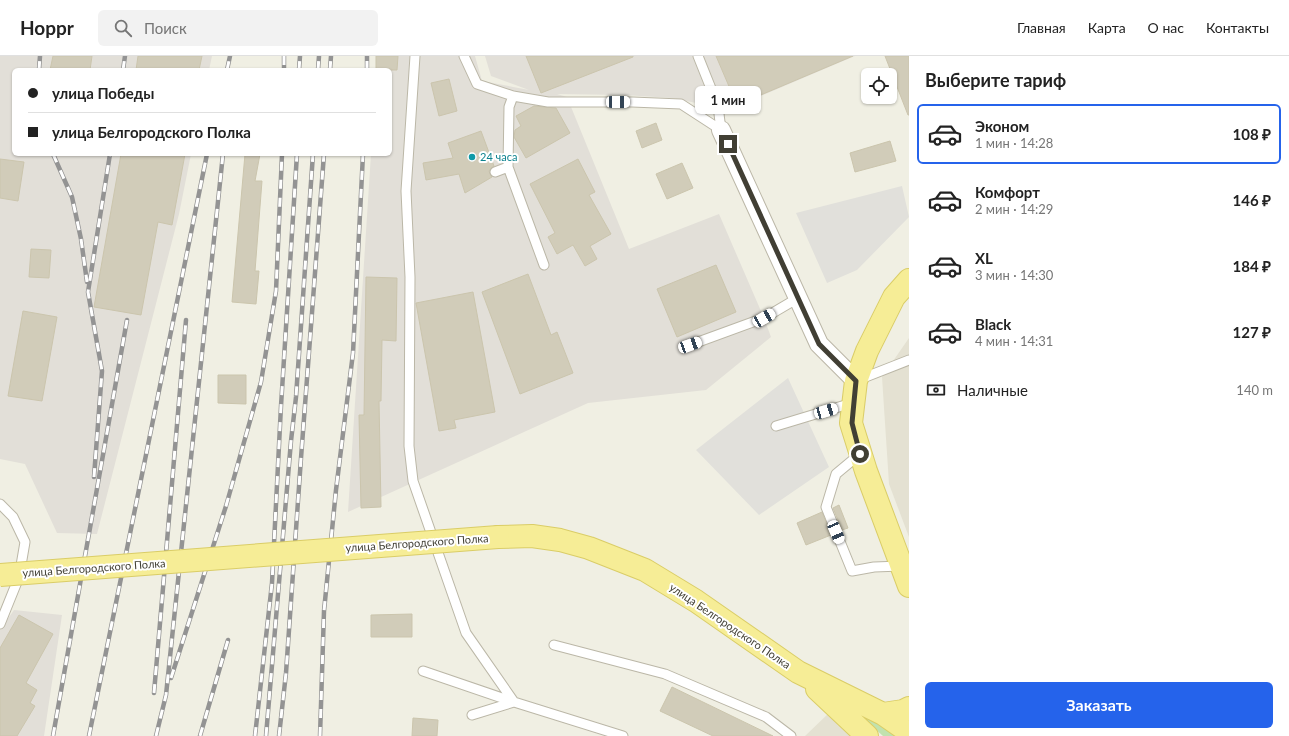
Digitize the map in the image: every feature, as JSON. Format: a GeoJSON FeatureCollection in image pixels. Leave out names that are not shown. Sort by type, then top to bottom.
{"type":"FeatureCollection","features":[{"type":"Feature","properties":{"kind":"main road"},"geometry":{"type":"LineString","coordinates":[[909,280],[894,297],[867,351],[856,381],[852,423],[863,462],[909,586]]}},
{"type":"Feature","properties":{"kind":"main road","name":"улица Белгородского Полка"},"geometry":{"type":"LineString","coordinates":[[0,575],[498,536],[532,536],[560,540],[589,548],[645,570],[696,601],[798,672]]}},
{"type":"Feature","properties":{"kind":"main road"},"geometry":{"type":"LineString","coordinates":[[798,672],[883,714],[909,732]]}},
{"type":"Feature","properties":{"kind":"main road"},"geometry":{"type":"LineString","coordinates":[[798,672],[867,736]]}},
{"type":"Feature","properties":{"kind":"main road"},"geometry":{"type":"LineString","coordinates":[[883,714],[903,711],[909,708]]}},
{"type":"Feature","properties":{"kind":"street"},"geometry":{"type":"LineString","coordinates":[[721,130],[819,344],[856,381]]}},
{"type":"Feature","properties":{"kind":"lane"},"geometry":{"type":"LineString","coordinates":[[415,56],[406,191],[410,277],[409,446],[413,481],[466,633],[514,702]]}},
{"type":"Feature","properties":{"kind":"lane"},"geometry":{"type":"LineString","coordinates":[[464,56],[477,84],[512,96],[548,102],[632,102],[681,104],[721,130]]}},
{"type":"Feature","properties":{"kind":"lane"},"geometry":{"type":"LineString","coordinates":[[698,56],[718,106],[721,130]]}},
{"type":"Feature","properties":{"kind":"lane"},"geometry":{"type":"LineString","coordinates":[[512,96],[509,108],[508,166],[544,265]]}},
{"type":"Feature","properties":{"kind":"lane"},"geometry":{"type":"LineString","coordinates":[[495,172],[508,166]]}},
{"type":"Feature","properties":{"kind":"lane"},"geometry":{"type":"LineString","coordinates":[[690,345],[764,318],[798,298]]}},
{"type":"Feature","properties":{"kind":"lane"},"geometry":{"type":"LineString","coordinates":[[856,381],[909,360]]}},
{"type":"Feature","properties":{"kind":"lane"},"geometry":{"type":"LineString","coordinates":[[776,426],[854,403]]}},
{"type":"Feature","properties":{"kind":"lane"},"geometry":{"type":"LineString","coordinates":[[863,462],[836,474],[826,507],[852,571],[874,567],[901,566]]}},
{"type":"Feature","properties":{"kind":"lane"},"geometry":{"type":"LineString","coordinates":[[0,504],[13,517],[25,542],[19,577],[0,624]]}},
{"type":"Feature","properties":{"kind":"lane"},"geometry":{"type":"LineString","coordinates":[[554,645],[665,674],[766,717],[791,736]]}},
{"type":"Feature","properties":{"kind":"lane"},"geometry":{"type":"LineString","coordinates":[[423,671],[514,702],[623,736]]}},
{"type":"Feature","properties":{"kind":"lane"},"geometry":{"type":"LineString","coordinates":[[472,715],[514,702]]}},
{"type":"Feature","properties":{"kind":"shaded area"},"geometry":{"type":"Polygon","coordinates":[[[0,56],[212,56],[209,68],[12,68],[12,156],[191,156],[179,214],[97,534],[57,533],[25,464],[0,459],[0,56]]]}},
{"type":"Feature","properties":{"kind":"shaded area"},"geometry":{"type":"Polygon","coordinates":[[[378,56],[475,56],[482,81],[529,90],[491,76],[485,56],[855,56],[737,106],[701,104],[672,98],[624,95],[557,94],[567,97],[629,249],[719,214],[771,337],[706,390],[588,403],[348,512],[371,156],[392,156],[392,68],[388,68],[378,56]]]}},
{"type":"Feature","properties":{"kind":"shaded area"},"geometry":{"type":"Polygon","coordinates":[[[902,186],[909,217],[857,270],[827,283],[796,213],[902,186]]]}},
{"type":"Feature","properties":{"kind":"shaded area"},"geometry":{"type":"Polygon","coordinates":[[[909,338],[909,537],[889,484],[882,377],[909,338]]]}},
{"type":"Feature","properties":{"kind":"shaded area"},"geometry":{"type":"Polygon","coordinates":[[[788,378],[829,467],[759,515],[696,450],[788,378]]]}},
{"type":"Feature","properties":{"kind":"shaded area"},"geometry":{"type":"Polygon","coordinates":[[[14,610],[62,615],[44,736],[0,736],[0,630],[14,610]]]}},
{"type":"Feature","properties":{"kind":"shaded area"},"geometry":{"type":"Polygon","coordinates":[[[829,713],[856,736],[805,736],[829,713]]]}},
{"type":"Feature","properties":{"kind":"green space"},"geometry":{"type":"Polygon","coordinates":[[[850,706],[903,736],[883,736],[850,706]]]}},
{"type":"Feature","properties":{"kind":"building"},"geometry":{"type":"Polygon","coordinates":[[[53,56],[92,56],[90,68],[50,68],[53,56]]]}},
{"type":"Feature","properties":{"kind":"building"},"geometry":{"type":"Polygon","coordinates":[[[138,56],[202,56],[199,68],[136,68],[138,56]]]}},
{"type":"Feature","properties":{"kind":"building"},"geometry":{"type":"Polygon","coordinates":[[[376,56],[398,56],[397,70],[392,70],[392,68],[376,68],[376,56]]]}},
{"type":"Feature","properties":{"kind":"building"},"geometry":{"type":"Polygon","coordinates":[[[526,56],[633,56],[633,57],[541,93],[526,56]]]}},
{"type":"Feature","properties":{"kind":"building"},"geometry":{"type":"Polygon","coordinates":[[[716,56],[853,56],[737,105],[716,56]]]}},
{"type":"Feature","properties":{"kind":"building"},"geometry":{"type":"Polygon","coordinates":[[[885,56],[909,56],[909,115],[897,87],[897,68],[890,68],[885,56]]]}},
{"type":"Feature","properties":{"kind":"building"},"geometry":{"type":"Polygon","coordinates":[[[449,79],[457,111],[439,116],[431,83],[449,79]]]}},
{"type":"Feature","properties":{"kind":"building"},"geometry":{"type":"Polygon","coordinates":[[[534,106],[556,108],[570,133],[526,158],[514,137],[515,130],[521,126],[516,116],[534,106]]]}},
{"type":"Feature","properties":{"kind":"building"},"geometry":{"type":"Polygon","coordinates":[[[656,123],[662,140],[642,148],[636,131],[656,123]]]}},
{"type":"Feature","properties":{"kind":"building","name":"24 часа"},"geometry":{"type":"Polygon","coordinates":[[[481,131],[494,166],[489,171],[492,177],[465,193],[459,174],[426,180],[423,163],[453,158],[448,143],[481,131]]]}},
{"type":"Feature","properties":{"kind":"building"},"geometry":{"type":"Polygon","coordinates":[[[890,141],[896,161],[855,172],[850,153],[890,141]]]}},
{"type":"Feature","properties":{"kind":"building"},"geometry":{"type":"Polygon","coordinates":[[[121,156],[185,156],[172,225],[158,222],[141,315],[94,307],[121,156]]]}},
{"type":"Feature","properties":{"kind":"building"},"geometry":{"type":"Polygon","coordinates":[[[245,156],[260,156],[255,181],[262,181],[255,271],[259,271],[256,304],[232,302],[245,156]]]}},
{"type":"Feature","properties":{"kind":"building"},"geometry":{"type":"Polygon","coordinates":[[[0,159],[24,162],[18,201],[0,198],[0,159]]]}},
{"type":"Feature","properties":{"kind":"building"},"geometry":{"type":"Polygon","coordinates":[[[578,159],[595,192],[589,195],[611,234],[590,246],[597,259],[585,266],[573,245],[557,254],[548,237],[555,233],[530,184],[578,159]]]}},
{"type":"Feature","properties":{"kind":"building"},"geometry":{"type":"Polygon","coordinates":[[[682,163],[693,188],[667,199],[656,174],[682,163]]]}},
{"type":"Feature","properties":{"kind":"building"},"geometry":{"type":"Polygon","coordinates":[[[31,249],[51,250],[49,278],[29,277],[31,249]]]}},
{"type":"Feature","properties":{"kind":"building"},"geometry":{"type":"Polygon","coordinates":[[[716,265],[736,312],[677,337],[657,289],[716,265]]]}},
{"type":"Feature","properties":{"kind":"building"},"geometry":{"type":"Polygon","coordinates":[[[528,274],[551,335],[557,332],[573,373],[520,394],[482,292],[528,274]]]}},
{"type":"Feature","properties":{"kind":"building"},"geometry":{"type":"Polygon","coordinates":[[[366,277],[397,278],[396,341],[382,340],[381,401],[379,401],[381,507],[361,508],[359,415],[364,415],[366,277]]]}},
{"type":"Feature","properties":{"kind":"building"},"geometry":{"type":"Polygon","coordinates":[[[473,292],[495,412],[454,420],[456,428],[439,431],[416,303],[473,292]]]}},
{"type":"Feature","properties":{"kind":"building"},"geometry":{"type":"Polygon","coordinates":[[[23,311],[57,317],[42,401],[8,396],[23,311]]]}},
{"type":"Feature","properties":{"kind":"building"},"geometry":{"type":"Polygon","coordinates":[[[218,375],[246,375],[246,404],[218,403],[218,375]]]}},
{"type":"Feature","properties":{"kind":"building"},"geometry":{"type":"Polygon","coordinates":[[[839,505],[848,528],[842,530],[833,508],[839,505]]]}},
{"type":"Feature","properties":{"kind":"building"},"geometry":{"type":"Polygon","coordinates":[[[822,512],[831,535],[806,545],[797,523],[822,512]]]}},
{"type":"Feature","properties":{"kind":"building"},"geometry":{"type":"Polygon","coordinates":[[[412,614],[412,637],[371,637],[371,615],[412,614]]]}},
{"type":"Feature","properties":{"kind":"building"},"geometry":{"type":"Polygon","coordinates":[[[19,615],[53,634],[26,683],[37,690],[30,703],[35,706],[17,736],[0,736],[0,648],[19,615]]]}},
{"type":"Feature","properties":{"kind":"building"},"geometry":{"type":"Polygon","coordinates":[[[672,687],[773,736],[713,736],[660,711],[672,687]]]}},
{"type":"Feature","properties":{"kind":"building"},"geometry":{"type":"Polygon","coordinates":[[[413,718],[438,720],[437,736],[412,736],[413,718]]]}},
{"type":"Feature","properties":{"kind":"railway"},"geometry":{"type":"LineString","coordinates":[[39,68],[40,56]]}},
{"type":"Feature","properties":{"kind":"railway"},"geometry":{"type":"LineString","coordinates":[[123,68],[125,56]]}},
{"type":"Feature","properties":{"kind":"railway"},"geometry":{"type":"LineString","coordinates":[[227,68],[230,56]]}},
{"type":"Feature","properties":{"kind":"railway"},"geometry":{"type":"LineString","coordinates":[[284,56],[284,68]]}},
{"type":"Feature","properties":{"kind":"railway"},"geometry":{"type":"LineString","coordinates":[[299,68],[300,56]]}},
{"type":"Feature","properties":{"kind":"railway"},"geometry":{"type":"LineString","coordinates":[[318,68],[319,56]]}},
{"type":"Feature","properties":{"kind":"railway"},"geometry":{"type":"LineString","coordinates":[[330,68],[331,56]]}},
{"type":"Feature","properties":{"kind":"railway"},"geometry":{"type":"LineString","coordinates":[[367,56],[367,68]]}},
{"type":"Feature","properties":{"kind":"railway"},"geometry":{"type":"LineString","coordinates":[[54,156],[72,197],[81,239],[87,282]]}},
{"type":"Feature","properties":{"kind":"railway"},"geometry":{"type":"LineString","coordinates":[[94,477],[102,371],[88,292],[110,156]]}},
{"type":"Feature","properties":{"kind":"railway"},"geometry":{"type":"LineString","coordinates":[[89,736],[207,156]]}},
{"type":"Feature","properties":{"kind":"railway"},"geometry":{"type":"LineString","coordinates":[[156,736],[166,695],[223,156]]}},
{"type":"Feature","properties":{"kind":"railway"},"geometry":{"type":"LineString","coordinates":[[171,678],[226,506],[261,382],[276,291],[282,156]]}},
{"type":"Feature","properties":{"kind":"railway"},"geometry":{"type":"LineString","coordinates":[[255,736],[272,583],[281,406],[297,156]]}},
{"type":"Feature","properties":{"kind":"railway"},"geometry":{"type":"LineString","coordinates":[[266,736],[296,397],[313,156]]}},
{"type":"Feature","properties":{"kind":"railway"},"geometry":{"type":"LineString","coordinates":[[279,736],[286,673],[324,156]]}},
{"type":"Feature","properties":{"kind":"railway"},"geometry":{"type":"LineString","coordinates":[[320,736],[324,611],[336,490],[353,353],[363,156]]}},
{"type":"Feature","properties":{"kind":"railway"},"geometry":{"type":"LineString","coordinates":[[53,736],[127,320]]}},
{"type":"Feature","properties":{"kind":"railway"},"geometry":{"type":"LineString","coordinates":[[154,693],[186,320]]}},
{"type":"Feature","properties":{"kind":"railway"},"geometry":{"type":"LineString","coordinates":[[200,736],[228,640]]}},
{"type":"Feature","properties":{"kind":"place","name":"24 часа"},"geometry":{"type":"Point","coordinates":[472,157]}},
{"type":"Feature","properties":{"kind":"route"},"geometry":{"type":"LineString","coordinates":[[728,144],[819,344],[856,381],[852,423],[860,454]]}}]}
